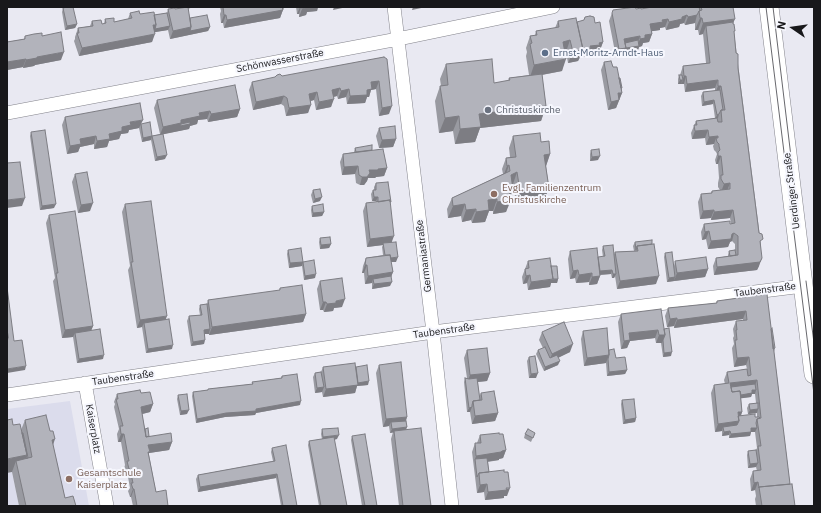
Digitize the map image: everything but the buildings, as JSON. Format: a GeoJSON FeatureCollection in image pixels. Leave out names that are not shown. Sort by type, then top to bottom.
{"type":"FeatureCollection","features":[{"type":"Feature","properties":{"kind":"main road","name":"Uerdinger Straße"},"geometry":{"type":"LineString","coordinates":[[769,7],[814,374]]}},
{"type":"Feature","properties":{"kind":"street","name":"Germaniastraße"},"geometry":{"type":"LineString","coordinates":[[394,7],[433,332],[452,506]]}},
{"type":"Feature","properties":{"kind":"street","name":"Schönwasserstraße"},"geometry":{"type":"LineString","coordinates":[[7,113],[398,39],[554,7]]}},
{"type":"Feature","properties":{"kind":"street","name":"Taubenstraße"},"geometry":{"type":"LineString","coordinates":[[85,383],[433,332],[803,286]]}},
{"type":"Feature","properties":{"kind":"street"},"geometry":{"type":"LineString","coordinates":[[7,395],[85,383]]}},
{"type":"Feature","properties":{"kind":"street","name":"Kaiserplatz"},"geometry":{"type":"LineString","coordinates":[[85,383],[107,506]]}},
{"type":"Feature","properties":{"kind":"shaded area","name":"Gesamtschule Kaiserplatz"},"geometry":{"type":"Polygon","coordinates":[[[70,401],[89,506],[60,506],[7,438],[7,409],[70,401]]]}},
{"type":"Feature","properties":{"kind":"shaded area"},"geometry":{"type":"Polygon","coordinates":[[[12,472],[19,506],[7,506],[7,473],[12,472]]]}},
{"type":"Feature","properties":{"kind":"tram line"},"geometry":{"type":"LineString","coordinates":[[766,7],[814,394]]}},
{"type":"Feature","properties":{"kind":"tram line"},"geometry":{"type":"LineString","coordinates":[[773,7],[798,215]]}},
{"type":"Feature","properties":{"kind":"tram line"},"geometry":{"type":"LineString","coordinates":[[806,281],[814,343]]}},
{"type":"Feature","properties":{"kind":"place","name":"Ernst-Moritz-Arndt-Haus"},"geometry":{"type":"Point","coordinates":[545,53]}},
{"type":"Feature","properties":{"kind":"place","name":"Christuskirche"},"geometry":{"type":"Point","coordinates":[488,110]}},
{"type":"Feature","properties":{"kind":"place","name":"Evgl. Familienzentrum Christuskirche"},"geometry":{"type":"Point","coordinates":[494,194]}},
{"type":"Feature","properties":{"kind":"place","name":"Gesamtschule Kaiserplatz"},"geometry":{"type":"Point","coordinates":[69,479]}}]}
